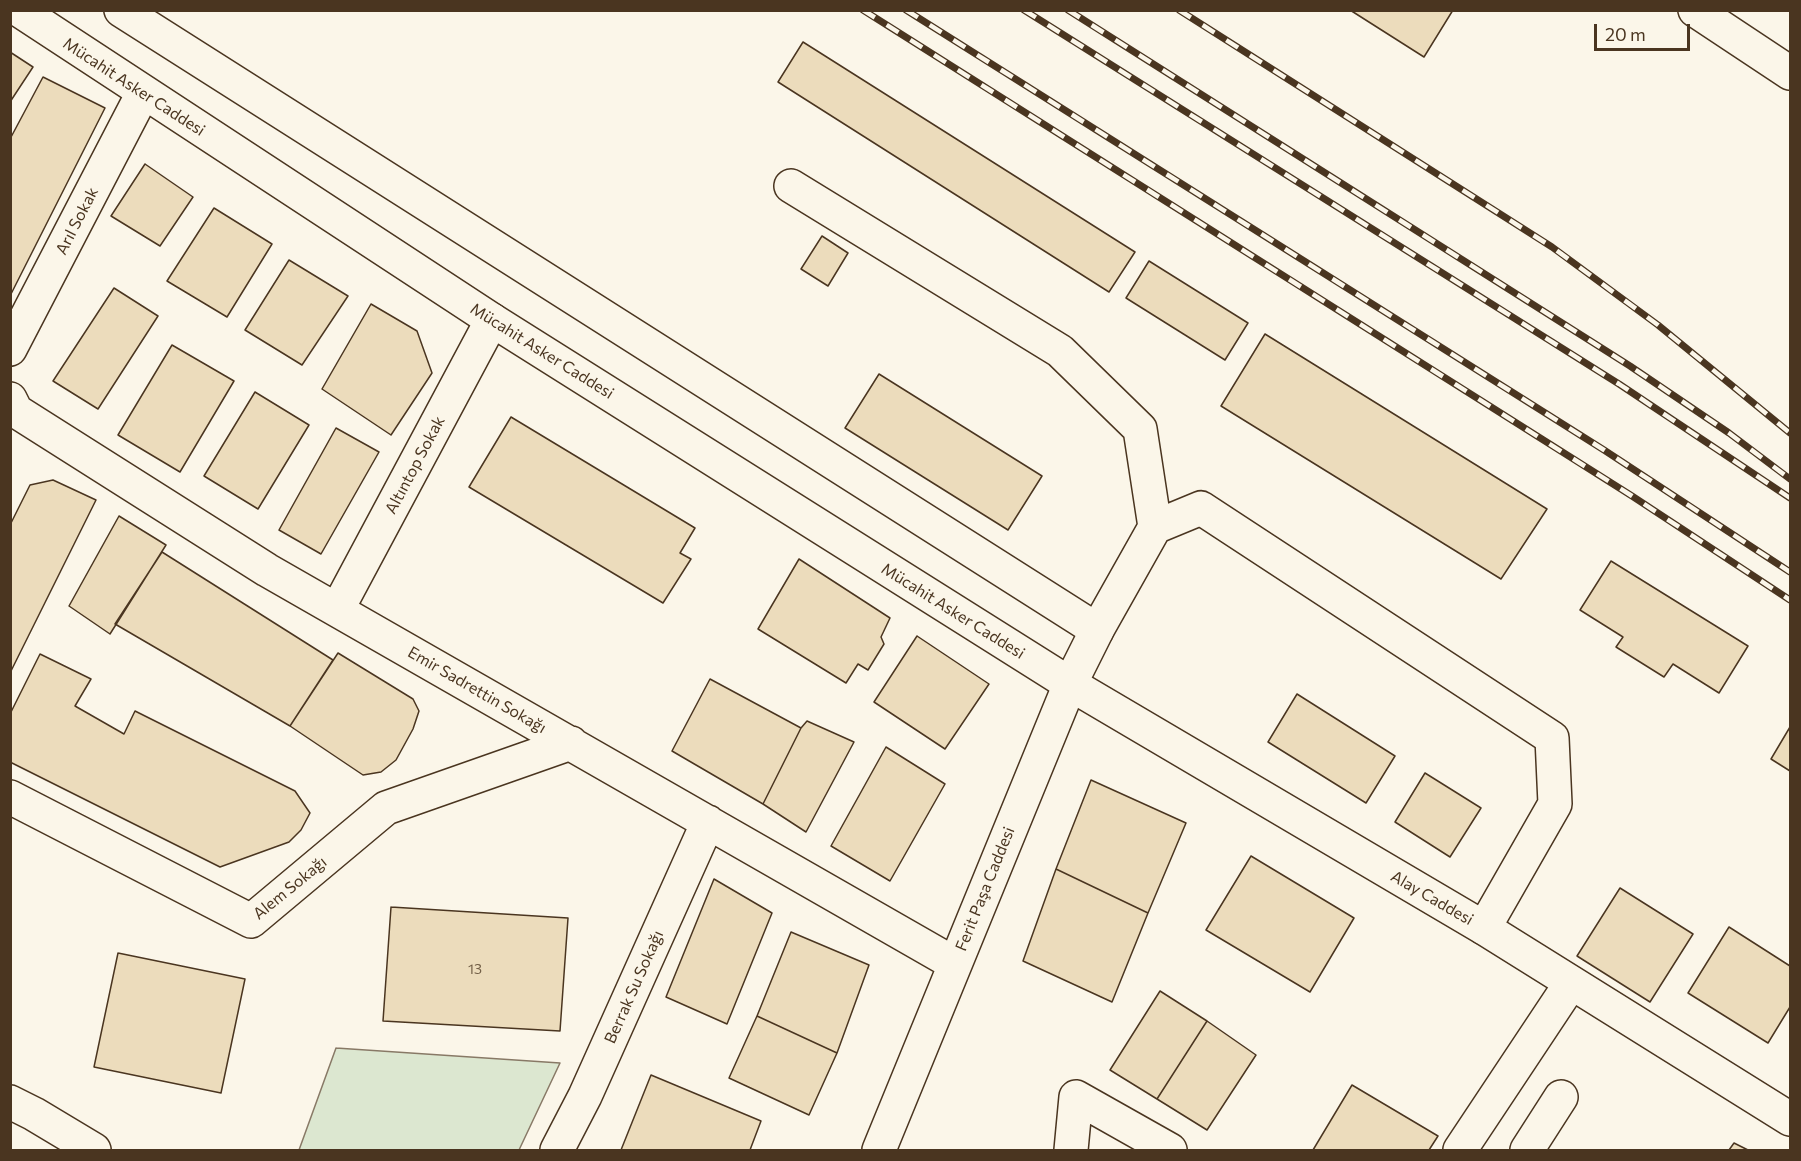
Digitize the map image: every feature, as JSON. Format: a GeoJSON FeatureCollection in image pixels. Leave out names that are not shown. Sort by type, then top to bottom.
{"type":"FeatureCollection","features":[{"type":"Feature","properties":{"kind":"street","name":"Mücahit Asker Caddesi"},"geometry":{"type":"LineString","coordinates":[[19,10],[492,320],[1070,684]]}},
{"type":"Feature","properties":{"kind":"street"},"geometry":{"type":"LineString","coordinates":[[121,10],[1097,630]]}},
{"type":"Feature","properties":{"kind":"street"},"geometry":{"type":"LineString","coordinates":[[1695,10],[1791,73]]}},
{"type":"Feature","properties":{"kind":"street","name":"Arıl Sokak"},"geometry":{"type":"LineString","coordinates":[[10,349],[143,93]]}},
{"type":"Feature","properties":{"kind":"street"},"geometry":{"type":"LineString","coordinates":[[791,186],[1060,351],[1140,429],[1155,527],[1201,508],[1552,738],[1555,804],[1484,928]]}},
{"type":"Feature","properties":{"kind":"street","name":"Altıntop Sokak"},"geometry":{"type":"LineString","coordinates":[[337,610],[492,320]]}},
{"type":"Feature","properties":{"kind":"street","name":"Emir Sadrettin Sokağı"},"geometry":{"type":"LineString","coordinates":[[12,411],[267,570],[955,964]]}},
{"type":"Feature","properties":{"kind":"street","name":"Ferit Paşa Caddesi"},"geometry":{"type":"LineString","coordinates":[[879,1150],[1070,684],[1097,630],[1155,527]]}},
{"type":"Feature","properties":{"kind":"street","name":"Alay Caddesi"},"geometry":{"type":"LineString","coordinates":[[1070,684],[1484,928],[1791,1119]]}},
{"type":"Feature","properties":{"kind":"street","name":"Alem Sokağı"},"geometry":{"type":"LineString","coordinates":[[10,797],[251,921],[387,808],[571,743]]}},
{"type":"Feature","properties":{"kind":"street","name":"Berrak Su Sokağı"},"geometry":{"type":"LineString","coordinates":[[557,1150],[585,1096],[708,822]]}},
{"type":"Feature","properties":{"kind":"street"},"geometry":{"type":"LineString","coordinates":[[1460,1150],[1571,983]]}},
{"type":"Feature","properties":{"kind":"street"},"geometry":{"type":"LineString","coordinates":[[1071,1150],[1076,1097],[1170,1150]]}},
{"type":"Feature","properties":{"kind":"street"},"geometry":{"type":"LineString","coordinates":[[1527,1150],[1561,1097]]}},
{"type":"Feature","properties":{"kind":"street"},"geometry":{"type":"LineString","coordinates":[[10,1102],[94,1150]]}},
{"type":"Feature","properties":{"kind":"green space"},"geometry":{"type":"Polygon","coordinates":[[[336,1048],[560,1063],[519,1150],[299,1150],[336,1048]]]}},
{"type":"Feature","properties":{"kind":"building"},"geometry":{"type":"Polygon","coordinates":[[[1350,10],[1453,10],[1424,57],[1350,10]]]}},
{"type":"Feature","properties":{"kind":"building"},"geometry":{"type":"Polygon","coordinates":[[[803,42],[1135,252],[1109,292],[778,82],[803,42]]]}},
{"type":"Feature","properties":{"kind":"building"},"geometry":{"type":"Polygon","coordinates":[[[10,52],[33,67],[10,102],[10,52]]]}},
{"type":"Feature","properties":{"kind":"building"},"geometry":{"type":"Polygon","coordinates":[[[43,77],[105,108],[10,296],[10,139],[43,77]]]}},
{"type":"Feature","properties":{"kind":"building"},"geometry":{"type":"Polygon","coordinates":[[[145,164],[193,197],[160,246],[111,216],[145,164]]]}},
{"type":"Feature","properties":{"kind":"building"},"geometry":{"type":"Polygon","coordinates":[[[214,208],[272,244],[227,317],[167,281],[214,208]]]}},
{"type":"Feature","properties":{"kind":"building"},"geometry":{"type":"Polygon","coordinates":[[[822,236],[848,253],[828,286],[801,269],[822,236]]]}},
{"type":"Feature","properties":{"kind":"building"},"geometry":{"type":"Polygon","coordinates":[[[289,260],[348,296],[302,365],[245,330],[289,260]]]}},
{"type":"Feature","properties":{"kind":"building"},"geometry":{"type":"Polygon","coordinates":[[[1149,261],[1248,323],[1225,360],[1126,298],[1149,261]]]}},
{"type":"Feature","properties":{"kind":"building"},"geometry":{"type":"Polygon","coordinates":[[[114,288],[158,316],[98,409],[53,381],[114,288]]]}},
{"type":"Feature","properties":{"kind":"building"},"geometry":{"type":"Polygon","coordinates":[[[371,304],[417,331],[432,373],[391,435],[322,389],[371,304]]]}},
{"type":"Feature","properties":{"kind":"building"},"geometry":{"type":"Polygon","coordinates":[[[1265,334],[1547,509],[1501,579],[1221,406],[1265,334]]]}},
{"type":"Feature","properties":{"kind":"building"},"geometry":{"type":"Polygon","coordinates":[[[172,345],[234,381],[180,472],[118,435],[172,345]]]}},
{"type":"Feature","properties":{"kind":"building"},"geometry":{"type":"Polygon","coordinates":[[[879,374],[1042,476],[1008,530],[845,428],[879,374]]]}},
{"type":"Feature","properties":{"kind":"building"},"geometry":{"type":"Polygon","coordinates":[[[255,392],[309,425],[258,509],[204,476],[255,392]]]}},
{"type":"Feature","properties":{"kind":"building"},"geometry":{"type":"Polygon","coordinates":[[[511,417],[695,528],[680,553],[691,559],[663,603],[469,487],[511,417]]]}},
{"type":"Feature","properties":{"kind":"building"},"geometry":{"type":"Polygon","coordinates":[[[336,428],[379,452],[321,554],[279,530],[336,428]]]}},
{"type":"Feature","properties":{"kind":"building"},"geometry":{"type":"Polygon","coordinates":[[[53,480],[96,500],[10,673],[10,525],[30,485],[53,480]]]}},
{"type":"Feature","properties":{"kind":"building"},"geometry":{"type":"Polygon","coordinates":[[[119,516],[166,545],[110,634],[69,606],[119,516]]]}},
{"type":"Feature","properties":{"kind":"building"},"geometry":{"type":"Polygon","coordinates":[[[162,552],[333,660],[290,726],[115,624],[162,552]]]}},
{"type":"Feature","properties":{"kind":"building"},"geometry":{"type":"Polygon","coordinates":[[[799,559],[890,618],[881,637],[884,644],[868,670],[858,664],[846,683],[758,629],[799,559]]]}},
{"type":"Feature","properties":{"kind":"building"},"geometry":{"type":"Polygon","coordinates":[[[1611,561],[1748,646],[1719,693],[1673,664],[1664,677],[1616,647],[1623,637],[1580,610],[1611,561]]]}},
{"type":"Feature","properties":{"kind":"building"},"geometry":{"type":"Polygon","coordinates":[[[917,636],[989,684],[945,749],[874,702],[917,636]]]}},
{"type":"Feature","properties":{"kind":"building"},"geometry":{"type":"Polygon","coordinates":[[[338,653],[413,699],[419,711],[413,729],[396,760],[381,772],[363,775],[290,726],[338,653]]]}},
{"type":"Feature","properties":{"kind":"building"},"geometry":{"type":"Polygon","coordinates":[[[40,654],[91,679],[75,706],[124,734],[135,711],[295,791],[310,813],[301,830],[289,842],[220,867],[10,762],[10,714],[40,654]]]}},
{"type":"Feature","properties":{"kind":"building"},"geometry":{"type":"Polygon","coordinates":[[[710,679],[801,728],[763,804],[672,751],[710,679]]]}},
{"type":"Feature","properties":{"kind":"building"},"geometry":{"type":"Polygon","coordinates":[[[1297,694],[1395,756],[1366,803],[1268,742],[1297,694]]]}},
{"type":"Feature","properties":{"kind":"building"},"geometry":{"type":"Polygon","coordinates":[[[807,721],[854,742],[806,832],[763,804],[801,728],[807,721]]]}},
{"type":"Feature","properties":{"kind":"building"},"geometry":{"type":"Polygon","coordinates":[[[1790,727],[1790,771],[1771,759],[1790,727]]]}},
{"type":"Feature","properties":{"kind":"building"},"geometry":{"type":"Polygon","coordinates":[[[886,747],[945,784],[890,881],[831,846],[886,747]]]}},
{"type":"Feature","properties":{"kind":"building"},"geometry":{"type":"Polygon","coordinates":[[[1425,773],[1481,808],[1450,857],[1395,822],[1425,773]]]}},
{"type":"Feature","properties":{"kind":"building"},"geometry":{"type":"Polygon","coordinates":[[[1091,780],[1186,823],[1148,913],[1056,869],[1091,780]]]}},
{"type":"Feature","properties":{"kind":"building"},"geometry":{"type":"Polygon","coordinates":[[[1251,856],[1354,918],[1310,992],[1206,930],[1251,856]]]}},
{"type":"Feature","properties":{"kind":"building"},"geometry":{"type":"Polygon","coordinates":[[[1056,869],[1148,913],[1112,1002],[1023,961],[1056,869]]]}},
{"type":"Feature","properties":{"kind":"building"},"geometry":{"type":"Polygon","coordinates":[[[714,879],[772,913],[727,1024],[666,997],[714,879]]]}},
{"type":"Feature","properties":{"kind":"building"},"geometry":{"type":"Polygon","coordinates":[[[1620,888],[1693,934],[1650,1002],[1577,956],[1620,888]]]}},
{"type":"Feature","properties":{"kind":"building"},"geometry":{"type":"Polygon","coordinates":[[[391,907],[568,918],[560,1031],[383,1021],[391,907]]]}},
{"type":"Feature","properties":{"kind":"building"},"geometry":{"type":"Polygon","coordinates":[[[1729,927],[1790,966],[1790,1007],[1768,1043],[1688,993],[1729,927]]]}},
{"type":"Feature","properties":{"kind":"building"},"geometry":{"type":"Polygon","coordinates":[[[791,932],[869,965],[837,1053],[757,1016],[791,932]]]}},
{"type":"Feature","properties":{"kind":"building"},"geometry":{"type":"Polygon","coordinates":[[[118,953],[245,979],[221,1093],[94,1067],[118,953]]]}},
{"type":"Feature","properties":{"kind":"building"},"geometry":{"type":"Polygon","coordinates":[[[1160,991],[1207,1021],[1157,1099],[1110,1070],[1160,991]]]}},
{"type":"Feature","properties":{"kind":"building"},"geometry":{"type":"Polygon","coordinates":[[[757,1016],[837,1053],[809,1115],[729,1078],[757,1016]]]}},
{"type":"Feature","properties":{"kind":"building"},"geometry":{"type":"Polygon","coordinates":[[[1207,1021],[1256,1055],[1207,1130],[1157,1099],[1207,1021]]]}},
{"type":"Feature","properties":{"kind":"building"},"geometry":{"type":"Polygon","coordinates":[[[651,1075],[761,1121],[750,1150],[621,1150],[651,1075]]]}},
{"type":"Feature","properties":{"kind":"building"},"geometry":{"type":"Polygon","coordinates":[[[1352,1085],[1438,1136],[1429,1150],[1313,1150],[1352,1085]]]}},
{"type":"Feature","properties":{"kind":"building"},"geometry":{"type":"Polygon","coordinates":[[[1734,1143],[1748,1150],[1729,1150],[1734,1143]]]}},
{"type":"Feature","properties":{"kind":"railway"},"geometry":{"type":"LineString","coordinates":[[863,10],[1632,496],[1790,600]]}},
{"type":"Feature","properties":{"kind":"railway"},"geometry":{"type":"LineString","coordinates":[[906,10],[1604,450],[1790,572]]}},
{"type":"Feature","properties":{"kind":"railway"},"geometry":{"type":"LineString","coordinates":[[1024,10],[1619,384],[1790,498]]}},
{"type":"Feature","properties":{"kind":"railway"},"geometry":{"type":"LineString","coordinates":[[1068,10],[1630,366],[1729,433],[1790,479]]}},
{"type":"Feature","properties":{"kind":"railway"},"geometry":{"type":"LineString","coordinates":[[1179,10],[1552,247],[1658,325],[1790,433]]}}]}
